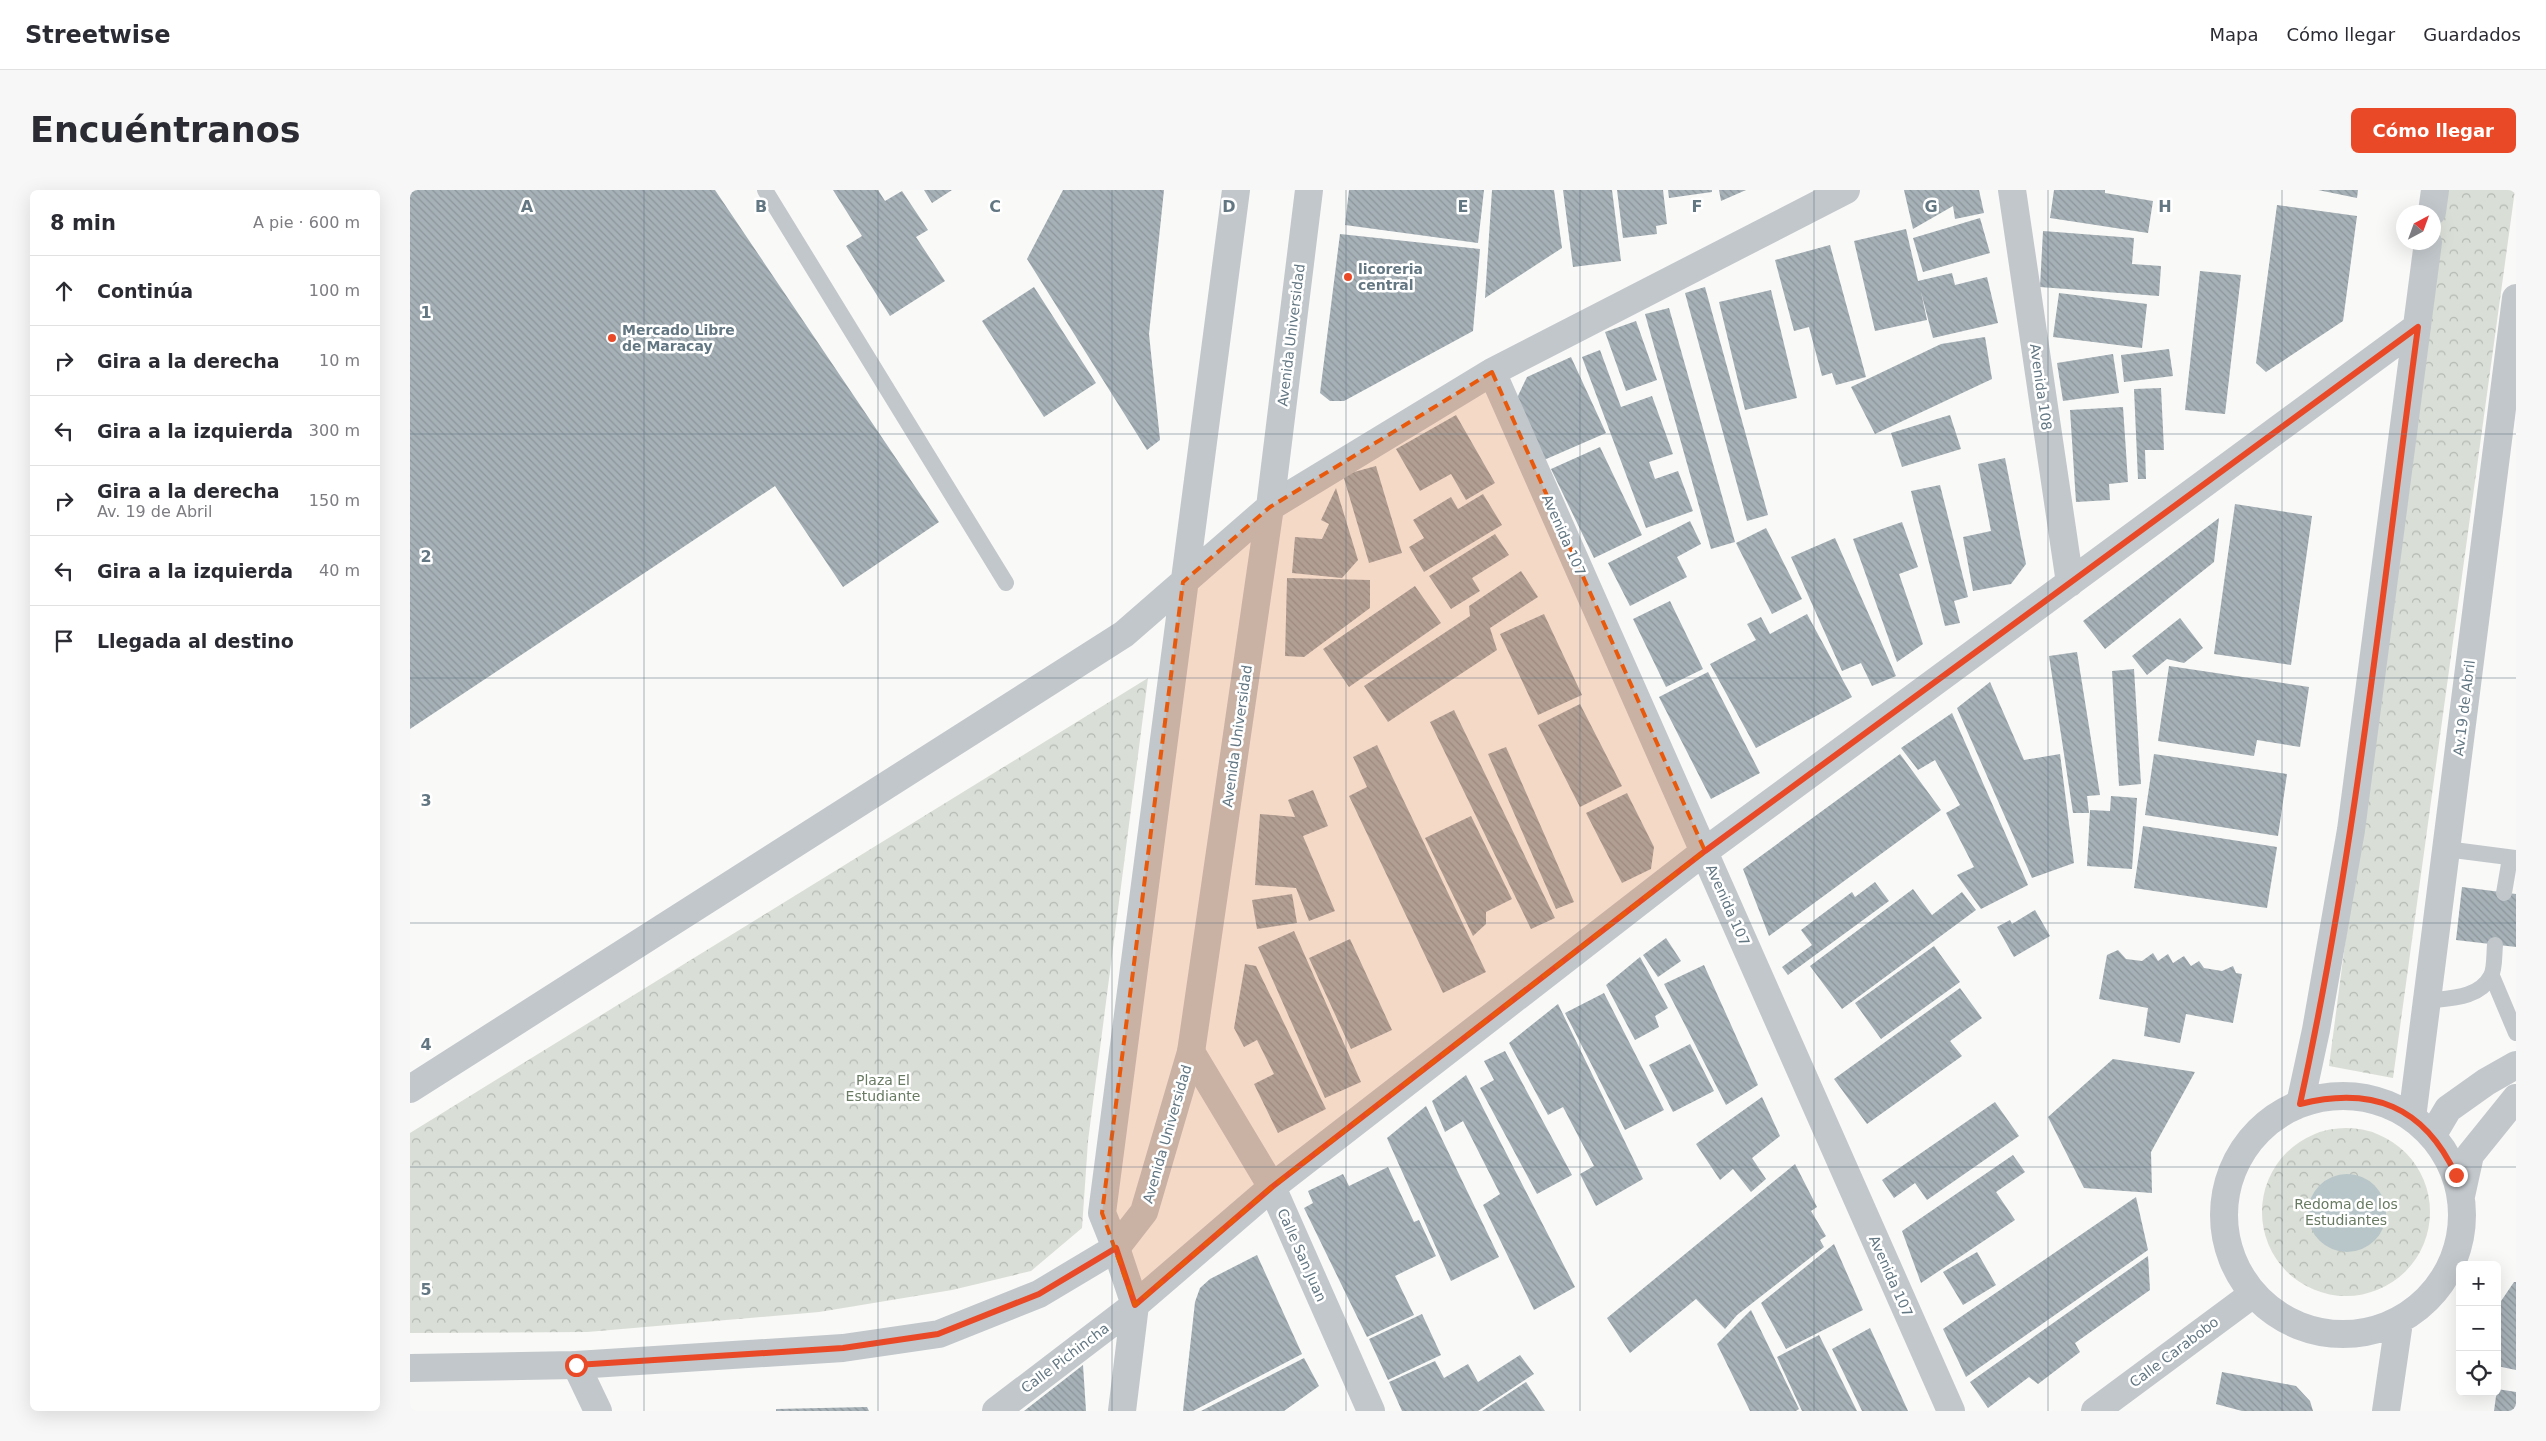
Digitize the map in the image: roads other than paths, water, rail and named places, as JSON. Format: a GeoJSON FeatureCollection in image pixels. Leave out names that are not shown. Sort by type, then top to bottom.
{"type":"FeatureCollection","features":[{"type":"Feature","properties":{"kind":"street"},"geometry":{"type":"LineString","coordinates":[[1122,1411],[1135,1305],[1102,1213],[1183,582],[1236,190]]}},
{"type":"Feature","properties":{"kind":"street","name":"Avenida Universidad"},"geometry":{"type":"LineString","coordinates":[[1116,1248],[1144,1212],[1191,1052],[1270,506],[1309,190]]}},
{"type":"Feature","properties":{"kind":"street"},"geometry":{"type":"LineString","coordinates":[[410,1089],[1124,634],[1270,506],[1492,372],[1846,190]]}},
{"type":"Feature","properties":{"kind":"street","name":"Avenida 108"},"geometry":{"type":"LineString","coordinates":[[2012,190],[2070,583]]}},
{"type":"Feature","properties":{"kind":"street"},"geometry":{"type":"LineString","coordinates":[[2433,205],[2434,190]]}},
{"type":"Feature","properties":{"kind":"street"},"geometry":{"type":"LineString","coordinates":[[2300,1104],[2316,1030],[2351,830],[2427,250]]}},
{"type":"Feature","properties":{"kind":"street","name":"Av.19 de Abril"},"geometry":{"type":"LineString","coordinates":[[2412,1118],[2516,298]]}},
{"type":"Feature","properties":{"kind":"street","name":"Calle Pichincha"},"geometry":{"type":"LineString","coordinates":[[996,1411],[1135,1305],[1272,1187],[1705,851],[2418,327]]}},
{"type":"Feature","properties":{"kind":"street","name":"Avenida 107"},"geometry":{"type":"LineString","coordinates":[[1492,372],[1951,1411]]}},
{"type":"Feature","properties":{"kind":"street","name":"Calle San Juan"},"geometry":{"type":"LineString","coordinates":[[1191,1052],[1272,1187],[1371,1411]]}},
{"type":"Feature","properties":{"kind":"street"},"geometry":{"type":"LineString","coordinates":[[2432,1136],[2448,1109],[2486,1082],[2516,1064]]}},
{"type":"Feature","properties":{"kind":"street"},"geometry":{"type":"LineString","coordinates":[[2328,1097],[2358,1097],[2386,1104],[2412,1118],[2432,1136],[2446,1155],[2456,1175],[2461,1198],[2462,1227],[2458,1246],[2443,1282],[2424,1305],[2400,1322],[2362,1334],[2322,1333],[2284,1319],[2253,1294],[2233,1261],[2224,1224],[2227,1186],[2242,1151],[2267,1123],[2300,1104],[2328,1097]]}},
{"type":"Feature","properties":{"kind":"street"},"geometry":{"type":"LineString","coordinates":[[2461,1198],[2470,1155],[2516,1098]]}},
{"type":"Feature","properties":{"kind":"street"},"geometry":{"type":"LineString","coordinates":[[410,1368],[576,1365],[843,1348],[938,1334],[1039,1294],[1116,1248]]}},
{"type":"Feature","properties":{"kind":"street","name":"Calle Carabobo"},"geometry":{"type":"LineString","coordinates":[[2095,1411],[2253,1294]]}},
{"type":"Feature","properties":{"kind":"street"},"geometry":{"type":"LineString","coordinates":[[2386,1411],[2400,1322]]}},
{"type":"Feature","properties":{"kind":"street"},"geometry":{"type":"LineString","coordinates":[[576,1365],[598,1411]]}},
{"type":"Feature","properties":{"kind":"lane"},"geometry":{"type":"LineString","coordinates":[[765,190],[1006,584]]}},
{"type":"Feature","properties":{"kind":"lane"},"geometry":{"type":"LineString","coordinates":[[2446,850],[2513,858],[2504,893]]}},
{"type":"Feature","properties":{"kind":"lane"},"geometry":{"type":"LineString","coordinates":[[2495,945],[2492,976],[2516,1033]]}},
{"type":"Feature","properties":{"kind":"lane"},"geometry":{"type":"LineString","coordinates":[[2426,1001],[2469,995],[2480,988],[2492,976]]}},
{"type":"Feature","properties":{"kind":"place","name":"licoreria central"},"geometry":{"type":"Point","coordinates":[1348,277]}},
{"type":"Feature","properties":{"kind":"place","name":"Mercado Libre de Maracay"},"geometry":{"type":"Point","coordinates":[612,338]}},
{"type":"Feature","properties":{"kind":"park label","name":"Plaza El Estudiante"},"geometry":{"type":"Point","coordinates":[883,1088]}},
{"type":"Feature","properties":{"kind":"park label","name":"Redoma de los Estudiantes"},"geometry":{"type":"Point","coordinates":[2346,1212]}}]}
